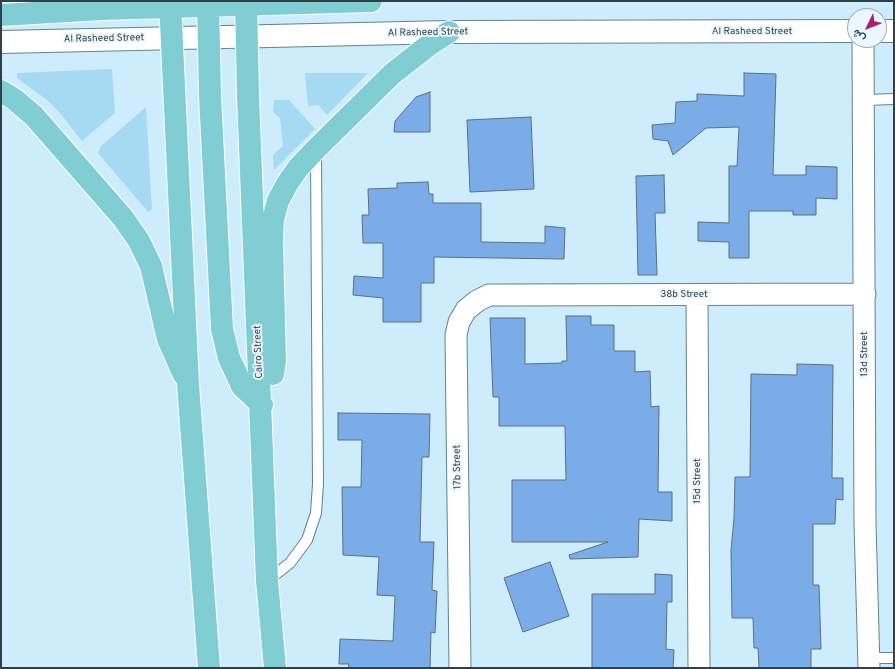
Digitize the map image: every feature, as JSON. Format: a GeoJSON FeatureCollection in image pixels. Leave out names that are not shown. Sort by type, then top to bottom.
{"type":"FeatureCollection","features":[{"type":"Feature","properties":{"kind":"main road"},"geometry":{"type":"LineString","coordinates":[[1,15],[170,4],[371,1]]}},
{"type":"Feature","properties":{"kind":"main road","name":"Cairo Street"},"geometry":{"type":"LineString","coordinates":[[246,3],[262,405],[267,581],[275,668]]}},
{"type":"Feature","properties":{"kind":"main road"},"geometry":{"type":"LineString","coordinates":[[170,4],[188,384],[209,668]]}},
{"type":"Feature","properties":{"kind":"main road"},"geometry":{"type":"LineString","coordinates":[[208,4],[210,96],[222,329],[229,358],[242,386],[262,405],[273,378],[275,361],[272,240],[273,220],[278,201],[298,168],[316,149],[392,74],[429,45],[449,32]]}},
{"type":"Feature","properties":{"kind":"main road","name":"Al Rasheed Street"},"geometry":{"type":"LineString","coordinates":[[1,42],[449,32],[847,31]]}},
{"type":"Feature","properties":{"kind":"main road"},"geometry":{"type":"LineString","coordinates":[[1,91],[14,99],[34,116],[123,218],[139,241],[151,266],[168,339],[188,384]]}},
{"type":"Feature","properties":{"kind":"street","name":"13d Street"},"geometry":{"type":"LineString","coordinates":[[863,48],[865,100],[865,523],[869,663]]}},
{"type":"Feature","properties":{"kind":"street","name":"38b Street"},"geometry":{"type":"LineString","coordinates":[[503,295],[865,294]]}},
{"type":"Feature","properties":{"kind":"street","name":"17b Street"},"geometry":{"type":"LineString","coordinates":[[460,668],[456,335],[459,322],[466,310],[476,301],[489,296],[503,295]]}},
{"type":"Feature","properties":{"kind":"street","name":"15d Street"},"geometry":{"type":"LineString","coordinates":[[697,295],[699,668]]}},
{"type":"Feature","properties":{"kind":"lane"},"geometry":{"type":"LineString","coordinates":[[865,100],[894,99]]}},
{"type":"Feature","properties":{"kind":"lane"},"geometry":{"type":"LineString","coordinates":[[267,581],[290,563],[306,540],[316,513],[318,484],[316,149]]}},
{"type":"Feature","properties":{"kind":"lane"},"geometry":{"type":"LineString","coordinates":[[869,663],[894,658]]}},
{"type":"Feature","properties":{"kind":"shaded area"},"geometry":{"type":"Polygon","coordinates":[[[112,69],[115,113],[82,141],[60,113],[47,100],[17,78],[17,73],[112,69]]]}},
{"type":"Feature","properties":{"kind":"shaded area"},"geometry":{"type":"Polygon","coordinates":[[[305,73],[368,73],[327,115],[318,105],[308,106],[305,73]]]}},
{"type":"Feature","properties":{"kind":"shaded area"},"geometry":{"type":"Polygon","coordinates":[[[274,100],[289,100],[315,129],[274,170],[273,155],[283,146],[280,118],[273,112],[274,100]]]}},
{"type":"Feature","properties":{"kind":"shaded area"},"geometry":{"type":"Polygon","coordinates":[[[146,107],[152,209],[148,212],[98,153],[101,146],[146,107]]]}},
{"type":"Feature","properties":{"kind":"building"},"geometry":{"type":"Polygon","coordinates":[[[744,73],[776,74],[773,175],[806,175],[806,166],[837,167],[837,199],[816,198],[816,215],[793,215],[793,211],[749,211],[749,258],[729,258],[729,242],[698,241],[698,222],[729,223],[729,166],[737,166],[739,127],[706,128],[673,155],[668,141],[653,139],[652,125],[675,123],[676,102],[697,101],[697,94],[744,96],[744,73]]]}},
{"type":"Feature","properties":{"kind":"building"},"geometry":{"type":"Polygon","coordinates":[[[430,92],[430,132],[394,132],[395,121],[416,97],[430,92]]]}},
{"type":"Feature","properties":{"kind":"building"},"geometry":{"type":"Polygon","coordinates":[[[531,117],[534,189],[470,192],[467,120],[531,117]]]}},
{"type":"Feature","properties":{"kind":"building"},"geometry":{"type":"Polygon","coordinates":[[[664,175],[665,213],[655,213],[657,275],[638,275],[636,176],[664,175]]]}},
{"type":"Feature","properties":{"kind":"building"},"geometry":{"type":"Polygon","coordinates":[[[428,182],[429,194],[433,194],[433,203],[481,203],[481,242],[545,243],[545,226],[565,228],[564,259],[434,257],[434,283],[421,283],[421,322],[383,322],[383,298],[353,295],[354,276],[383,278],[383,243],[363,243],[362,215],[369,215],[368,189],[397,188],[397,183],[428,182]]]}},
{"type":"Feature","properties":{"kind":"building"},"geometry":{"type":"Polygon","coordinates":[[[566,316],[591,316],[591,325],[614,325],[614,351],[635,351],[635,372],[650,371],[651,407],[659,406],[658,492],[672,492],[672,521],[639,519],[638,557],[570,559],[569,555],[608,542],[512,542],[512,480],[566,480],[565,426],[499,426],[499,397],[493,397],[490,318],[525,318],[525,364],[562,363],[562,361],[567,361],[566,316]]]}},
{"type":"Feature","properties":{"kind":"building"},"geometry":{"type":"Polygon","coordinates":[[[797,364],[833,365],[832,478],[843,478],[843,500],[836,499],[835,524],[813,524],[813,585],[819,585],[821,649],[811,649],[811,668],[759,668],[758,648],[754,648],[753,618],[732,618],[731,550],[734,518],[735,477],[750,477],[751,374],[797,375],[797,364]]]}},
{"type":"Feature","properties":{"kind":"building"},"geometry":{"type":"Polygon","coordinates":[[[338,413],[430,414],[429,457],[422,457],[420,542],[434,542],[432,590],[437,591],[435,633],[431,632],[430,668],[348,668],[349,664],[339,664],[340,639],[393,641],[395,596],[377,595],[379,557],[343,555],[342,487],[361,487],[362,440],[338,440],[338,413]]]}},
{"type":"Feature","properties":{"kind":"building"},"geometry":{"type":"Polygon","coordinates":[[[550,562],[569,616],[523,632],[504,578],[550,562]]]}},
{"type":"Feature","properties":{"kind":"building"},"geometry":{"type":"Polygon","coordinates":[[[655,574],[672,575],[672,602],[667,602],[666,649],[674,650],[673,668],[592,668],[592,594],[655,594],[655,574]]]}}]}
